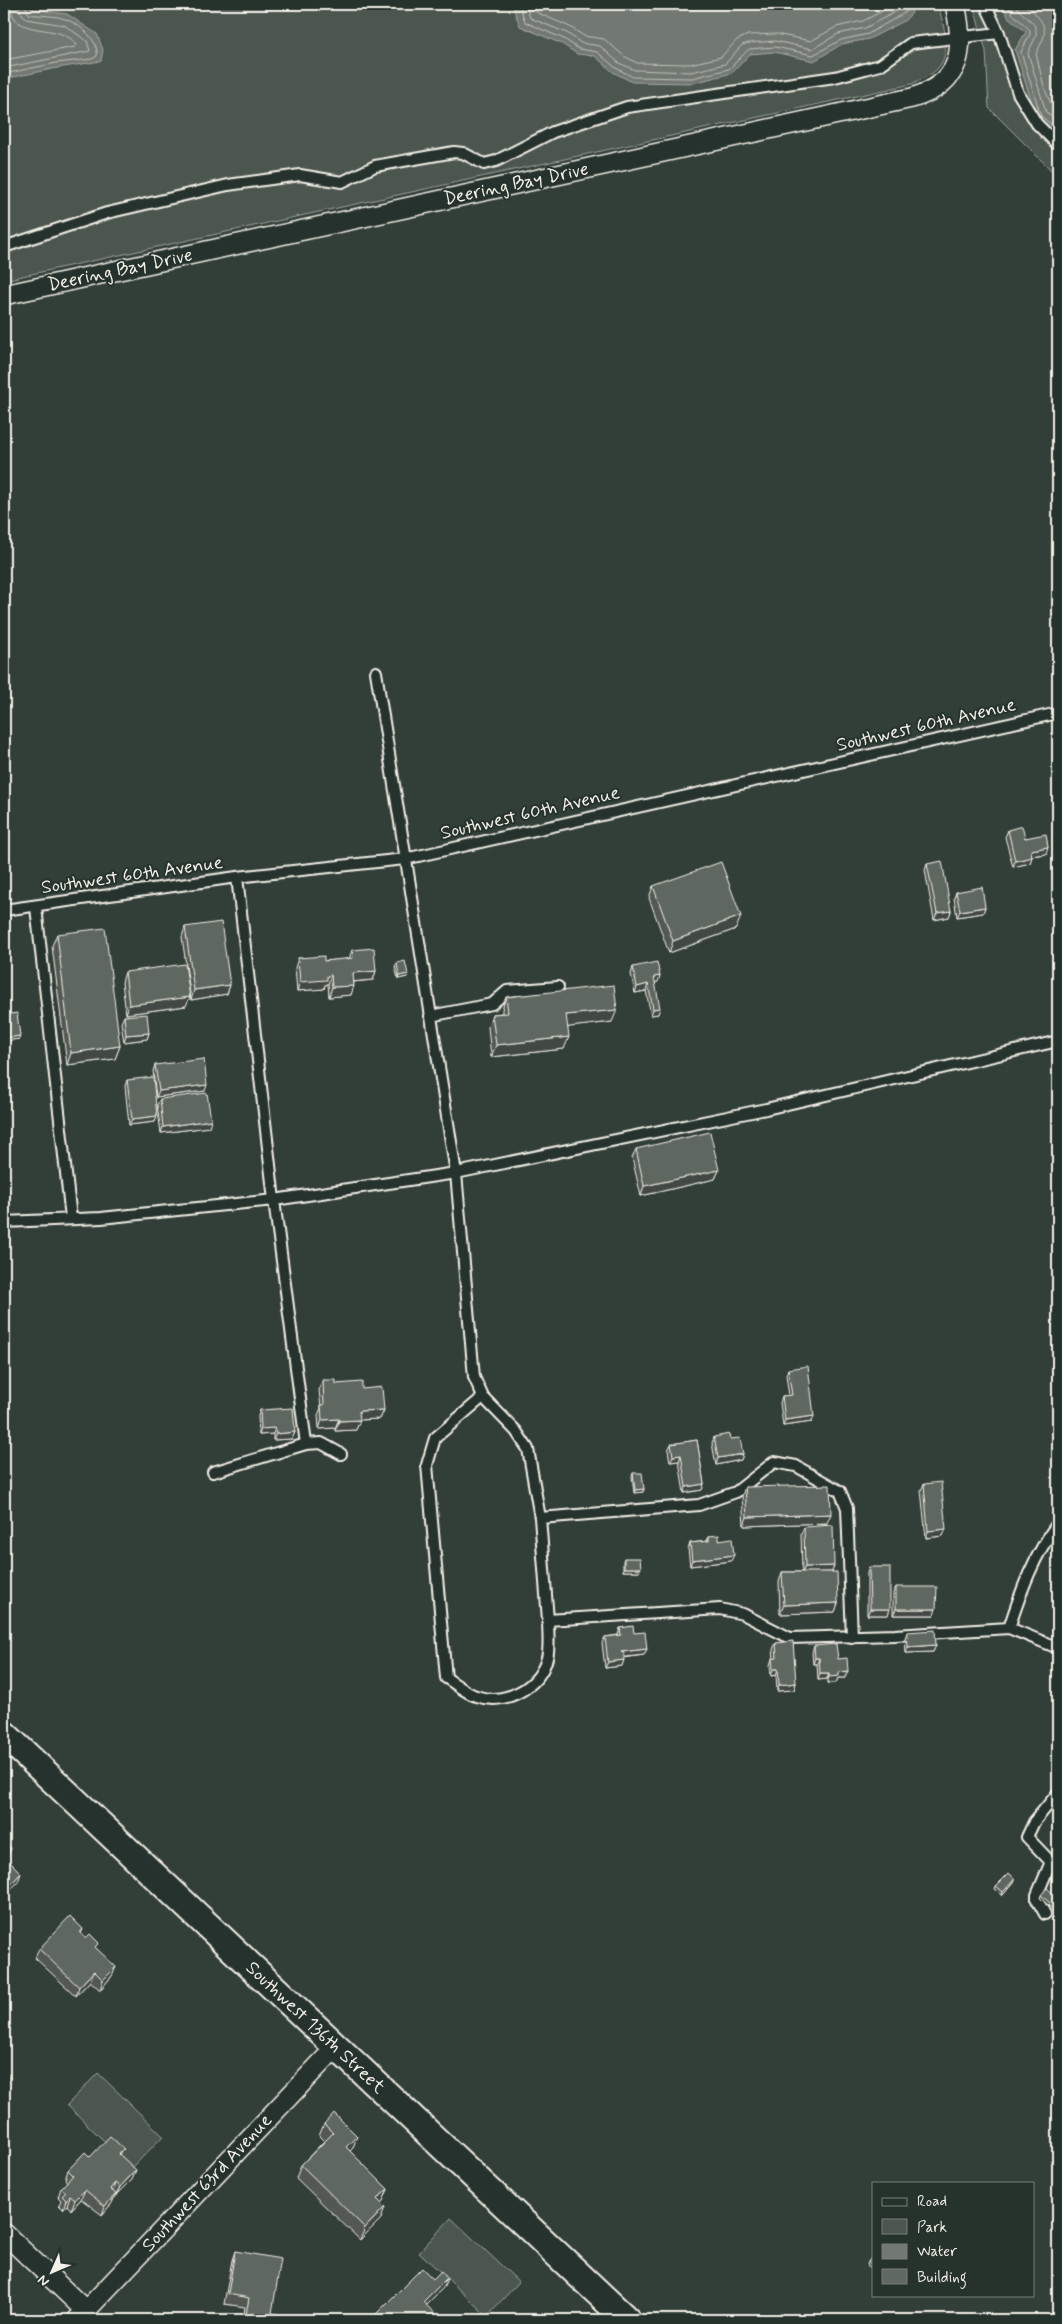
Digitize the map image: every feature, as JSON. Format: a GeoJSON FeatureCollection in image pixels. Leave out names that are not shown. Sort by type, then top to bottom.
{"type":"FeatureCollection","features":[{"type":"Feature","properties":{"kind":"main road","name":"Southwest 136th Street"},"geometry":{"type":"LineString","coordinates":[[4,1734],[627,2320]]}},
{"type":"Feature","properties":{"kind":"street","name":"Deering Bay Drive"},"geometry":{"type":"LineString","coordinates":[[4,295],[912,98],[931,91],[953,71],[960,54],[961,36],[955,4]]}},
{"type":"Feature","properties":{"kind":"street","name":"Southwest 63rd Avenue"},"geometry":{"type":"LineString","coordinates":[[82,2316],[336,2046]]}},
{"type":"Feature","properties":{"kind":"street"},"geometry":{"type":"LineString","coordinates":[[4,2233],[82,2316]]}},
{"type":"Feature","properties":{"kind":"lane"},"geometry":{"type":"LineString","coordinates":[[985,4],[999,33],[1018,93],[1037,124],[1058,145]]}},
{"type":"Feature","properties":{"kind":"lane"},"geometry":{"type":"LineString","coordinates":[[4,247],[107,213],[228,185],[300,174],[342,182],[360,176],[375,166],[454,152],[463,153],[484,164],[496,161],[553,132],[627,107],[835,77],[880,65],[911,42],[999,33]]}},
{"type":"Feature","properties":{"kind":"lane"},"geometry":{"type":"LineString","coordinates":[[376,672],[456,1173],[474,1377],[483,1397],[511,1426],[528,1449],[540,1518],[548,1620],[547,1658],[536,1679],[520,1693],[499,1699],[476,1696],[446,1678],[427,1465],[435,1438],[483,1397]]}},
{"type":"Feature","properties":{"kind":"lane","name":"Southwest 60th Avenue"},"geometry":{"type":"LineString","coordinates":[[4,910],[36,907],[237,877],[405,860],[1058,713]]}},
{"type":"Feature","properties":{"kind":"lane"},"geometry":{"type":"LineString","coordinates":[[237,877],[293,1363],[306,1444]]}},
{"type":"Feature","properties":{"kind":"lane"},"geometry":{"type":"LineString","coordinates":[[36,907],[70,1218]]}},
{"type":"Feature","properties":{"kind":"lane"},"geometry":{"type":"LineString","coordinates":[[430,1016],[492,1004],[507,991],[558,987]]}},
{"type":"Feature","properties":{"kind":"lane"},"geometry":{"type":"LineString","coordinates":[[4,1222],[101,1218],[274,1200],[456,1173],[766,1109],[1058,1041]]}},
{"type":"Feature","properties":{"kind":"lane"},"geometry":{"type":"LineString","coordinates":[[213,1472],[306,1444],[322,1443],[341,1454]]}},
{"type":"Feature","properties":{"kind":"lane"},"geometry":{"type":"LineString","coordinates":[[540,1518],[699,1505],[736,1492],[774,1462],[796,1466],[840,1491],[847,1508],[852,1637]]}},
{"type":"Feature","properties":{"kind":"lane"},"geometry":{"type":"LineString","coordinates":[[1009,1628],[1020,1594],[1043,1543],[1058,1524]]}},
{"type":"Feature","properties":{"kind":"lane"},"geometry":{"type":"LineString","coordinates":[[548,1620],[720,1609],[743,1614],[790,1638],[852,1637],[1009,1628],[1058,1648]]}},
{"type":"Feature","properties":{"kind":"lane"},"geometry":{"type":"LineString","coordinates":[[1045,1914],[1036,1900],[1050,1864],[1049,1860],[1027,1837],[1034,1822],[1058,1793]]}},
{"type":"Feature","properties":{"kind":"green space"},"geometry":{"type":"Polygon","coordinates":[[[4,4],[938,4],[946,38],[946,47],[945,55],[936,70],[912,84],[4,280],[4,4]]]}},
{"type":"Feature","properties":{"kind":"green space"},"geometry":{"type":"Polygon","coordinates":[[[973,4],[1058,4],[1058,177],[989,108],[986,51],[973,4]]]}},
{"type":"Feature","properties":{"kind":"green space"},"geometry":{"type":"Polygon","coordinates":[[[98,2073],[163,2136],[132,2168],[67,2105],[98,2073]]]}},
{"type":"Feature","properties":{"kind":"green space"},"geometry":{"type":"Polygon","coordinates":[[[451,2218],[519,2282],[487,2316],[419,2252],[451,2218]]]}},
{"type":"Feature","properties":{"kind":"water"},"geometry":{"type":"Polygon","coordinates":[[[4,4],[28,4],[32,9],[67,14],[97,34],[103,50],[101,61],[4,79],[4,4]]]}},
{"type":"Feature","properties":{"kind":"water"},"geometry":{"type":"Polygon","coordinates":[[[515,4],[910,4],[912,13],[904,21],[869,39],[842,44],[814,61],[774,52],[750,54],[732,73],[693,83],[632,82],[613,72],[595,56],[577,54],[562,44],[520,26],[514,10],[515,4]]]}},
{"type":"Feature","properties":{"kind":"water"},"geometry":{"type":"Polygon","coordinates":[[[1003,4],[1058,4],[1058,137],[1037,119],[1015,50],[1026,32],[1008,17],[1003,4]]]}},
{"type":"Feature","properties":{"kind":"building"},"geometry":{"type":"Polygon","coordinates":[[[1022,826],[1025,838],[1046,834],[1048,847],[1031,850],[1032,857],[1015,861],[1008,830],[1022,826]]]}},
{"type":"Feature","properties":{"kind":"building"},"geometry":{"type":"Polygon","coordinates":[[[942,861],[951,911],[937,913],[927,864],[942,861]]]}},
{"type":"Feature","properties":{"kind":"building"},"geometry":{"type":"Polygon","coordinates":[[[721,862],[741,916],[673,941],[653,886],[721,862]]]}},
{"type":"Feature","properties":{"kind":"building"},"geometry":{"type":"Polygon","coordinates":[[[982,887],[985,907],[960,911],[956,892],[982,887]]]}},
{"type":"Feature","properties":{"kind":"building"},"geometry":{"type":"Polygon","coordinates":[[[221,922],[230,985],[194,990],[185,927],[221,922]]]}},
{"type":"Feature","properties":{"kind":"building"},"geometry":{"type":"Polygon","coordinates":[[[105,928],[120,1046],[71,1053],[57,934],[105,928]]]}},
{"type":"Feature","properties":{"kind":"building"},"geometry":{"type":"Polygon","coordinates":[[[374,948],[376,971],[353,973],[354,986],[332,987],[331,975],[327,976],[327,980],[300,982],[298,958],[324,956],[324,961],[353,958],[352,950],[374,948]]]}},
{"type":"Feature","properties":{"kind":"building"},"geometry":{"type":"Polygon","coordinates":[[[405,961],[408,974],[399,976],[397,963],[405,961]]]}},
{"type":"Feature","properties":{"kind":"building"},"geometry":{"type":"Polygon","coordinates":[[[657,962],[660,976],[654,977],[660,1008],[653,1009],[648,984],[637,987],[633,967],[657,962]]]}},
{"type":"Feature","properties":{"kind":"building"},"geometry":{"type":"Polygon","coordinates":[[[185,964],[190,997],[129,1005],[125,972],[185,964]]]}},
{"type":"Feature","properties":{"kind":"building"},"geometry":{"type":"Polygon","coordinates":[[[614,985],[617,1010],[566,1015],[569,1037],[496,1045],[492,1014],[508,1013],[506,997],[614,985]]]}},
{"type":"Feature","properties":{"kind":"building"},"geometry":{"type":"Polygon","coordinates":[[[17,1013],[20,1036],[6,1038],[4,1015],[17,1013]]]}},
{"type":"Feature","properties":{"kind":"building"},"geometry":{"type":"Polygon","coordinates":[[[147,1014],[149,1033],[126,1035],[124,1016],[147,1014]]]}},
{"type":"Feature","properties":{"kind":"building"},"geometry":{"type":"Polygon","coordinates":[[[204,1059],[207,1085],[159,1091],[155,1065],[204,1059]]]}},
{"type":"Feature","properties":{"kind":"building"},"geometry":{"type":"Polygon","coordinates":[[[153,1077],[157,1116],[132,1119],[127,1080],[153,1077]]]}},
{"type":"Feature","properties":{"kind":"building"},"geometry":{"type":"Polygon","coordinates":[[[207,1093],[211,1120],[163,1127],[160,1099],[207,1093]]]}},
{"type":"Feature","properties":{"kind":"building"},"geometry":{"type":"Polygon","coordinates":[[[710,1132],[719,1170],[644,1186],[636,1149],[710,1132]]]}},
{"type":"Feature","properties":{"kind":"building"},"geometry":{"type":"Polygon","coordinates":[[[808,1366],[814,1416],[785,1420],[782,1396],[792,1395],[788,1369],[808,1366]]]}},
{"type":"Feature","properties":{"kind":"building"},"geometry":{"type":"Polygon","coordinates":[[[323,1380],[336,1380],[336,1384],[362,1382],[362,1389],[382,1387],[384,1410],[359,1411],[360,1420],[322,1420],[321,1405],[324,1405],[323,1380]]]}},
{"type":"Feature","properties":{"kind":"building"},"geometry":{"type":"Polygon","coordinates":[[[293,1408],[295,1432],[276,1434],[275,1428],[261,1429],[260,1410],[293,1408]]]}},
{"type":"Feature","properties":{"kind":"building"},"geometry":{"type":"Polygon","coordinates":[[[729,1434],[730,1439],[740,1438],[743,1454],[718,1458],[714,1437],[729,1434]]]}},
{"type":"Feature","properties":{"kind":"building"},"geometry":{"type":"Polygon","coordinates":[[[697,1440],[704,1484],[686,1487],[681,1455],[673,1456],[671,1444],[697,1440]]]}},
{"type":"Feature","properties":{"kind":"building"},"geometry":{"type":"Polygon","coordinates":[[[633,1473],[642,1473],[644,1489],[635,1490],[633,1473]]]}},
{"type":"Feature","properties":{"kind":"building"},"geometry":{"type":"Polygon","coordinates":[[[941,1482],[946,1529],[928,1531],[924,1484],[941,1482]]]}},
{"type":"Feature","properties":{"kind":"building"},"geometry":{"type":"Polygon","coordinates":[[[830,1485],[831,1514],[747,1517],[745,1487],[830,1485]]]}},
{"type":"Feature","properties":{"kind":"building"},"geometry":{"type":"Polygon","coordinates":[[[833,1525],[834,1566],[805,1567],[804,1527],[833,1525]]]}},
{"type":"Feature","properties":{"kind":"building"},"geometry":{"type":"Polygon","coordinates":[[[719,1535],[719,1540],[732,1538],[734,1555],[692,1560],[690,1543],[709,1541],[709,1536],[719,1535]]]}},
{"type":"Feature","properties":{"kind":"building"},"geometry":{"type":"Polygon","coordinates":[[[624,1558],[640,1558],[641,1568],[624,1568],[624,1558]]]}},
{"type":"Feature","properties":{"kind":"building"},"geometry":{"type":"Polygon","coordinates":[[[869,1567],[890,1567],[890,1609],[870,1609],[869,1567]]]}},
{"type":"Feature","properties":{"kind":"building"},"geometry":{"type":"Polygon","coordinates":[[[782,1572],[837,1572],[838,1603],[784,1605],[782,1572]]]}},
{"type":"Feature","properties":{"kind":"building"},"geometry":{"type":"Polygon","coordinates":[[[896,1587],[937,1587],[936,1609],[896,1609],[896,1587]]]}},
{"type":"Feature","properties":{"kind":"building"},"geometry":{"type":"Polygon","coordinates":[[[633,1626],[634,1633],[645,1632],[647,1649],[621,1652],[624,1653],[624,1660],[608,1662],[605,1637],[621,1635],[620,1628],[633,1626]]]}},
{"type":"Feature","properties":{"kind":"building"},"geometry":{"type":"Polygon","coordinates":[[[935,1630],[936,1645],[908,1647],[907,1632],[935,1630]]]}},
{"type":"Feature","properties":{"kind":"building"},"geometry":{"type":"Polygon","coordinates":[[[793,1641],[796,1683],[779,1685],[778,1669],[773,1669],[772,1659],[777,1658],[776,1643],[793,1641]]]}},
{"type":"Feature","properties":{"kind":"building"},"geometry":{"type":"Polygon","coordinates":[[[836,1644],[838,1659],[847,1658],[848,1671],[839,1672],[839,1676],[829,1677],[829,1673],[820,1673],[819,1658],[815,1658],[814,1646],[836,1644]]]}},
{"type":"Feature","properties":{"kind":"building"},"geometry":{"type":"Polygon","coordinates":[[[4,1841],[11,1848],[4,1856],[4,1841]]]}},
{"type":"Feature","properties":{"kind":"building"},"geometry":{"type":"Polygon","coordinates":[[[4,1856],[21,1873],[4,1892],[4,1856]]]}},
{"type":"Feature","properties":{"kind":"building"},"geometry":{"type":"Polygon","coordinates":[[[1009,1873],[1015,1879],[1003,1892],[996,1886],[1009,1873]]]}},
{"type":"Feature","properties":{"kind":"building"},"geometry":{"type":"Polygon","coordinates":[[[1047,1888],[1058,1898],[1058,1910],[1041,1895],[1047,1888]]]}},
{"type":"Feature","properties":{"kind":"building"},"geometry":{"type":"Polygon","coordinates":[[[70,1916],[83,1929],[80,1933],[86,1938],[90,1934],[99,1943],[95,1947],[116,1967],[103,1980],[94,1971],[79,1987],[39,1949],[70,1916]]]}},
{"type":"Feature","properties":{"kind":"building"},"geometry":{"type":"Polygon","coordinates":[[[4,2070],[10,2076],[4,2082],[4,2070]]]}},
{"type":"Feature","properties":{"kind":"building"},"geometry":{"type":"Polygon","coordinates":[[[334,2113],[357,2136],[346,2147],[388,2189],[377,2199],[385,2207],[365,2228],[301,2165],[333,2133],[324,2124],[334,2113]]]}},
{"type":"Feature","properties":{"kind":"building"},"geometry":{"type":"Polygon","coordinates":[[[110,2136],[124,2149],[119,2154],[136,2170],[120,2187],[115,2183],[110,2189],[116,2194],[105,2206],[85,2190],[75,2200],[70,2196],[66,2200],[62,2196],[66,2192],[61,2188],[73,2175],[68,2170],[85,2152],[90,2157],[110,2136]]]}},
{"type":"Feature","properties":{"kind":"building"},"geometry":{"type":"Polygon","coordinates":[[[235,2251],[281,2259],[272,2313],[278,2314],[277,2320],[245,2320],[249,2298],[228,2294],[235,2251]]]}},
{"type":"Feature","properties":{"kind":"building"},"geometry":{"type":"Polygon","coordinates":[[[872,2257],[872,2265],[868,2262],[872,2257]]]}},
{"type":"Feature","properties":{"kind":"building"},"geometry":{"type":"Polygon","coordinates":[[[422,2268],[433,2279],[441,2271],[447,2278],[423,2302],[442,2320],[370,2320],[422,2268]]]}}]}
